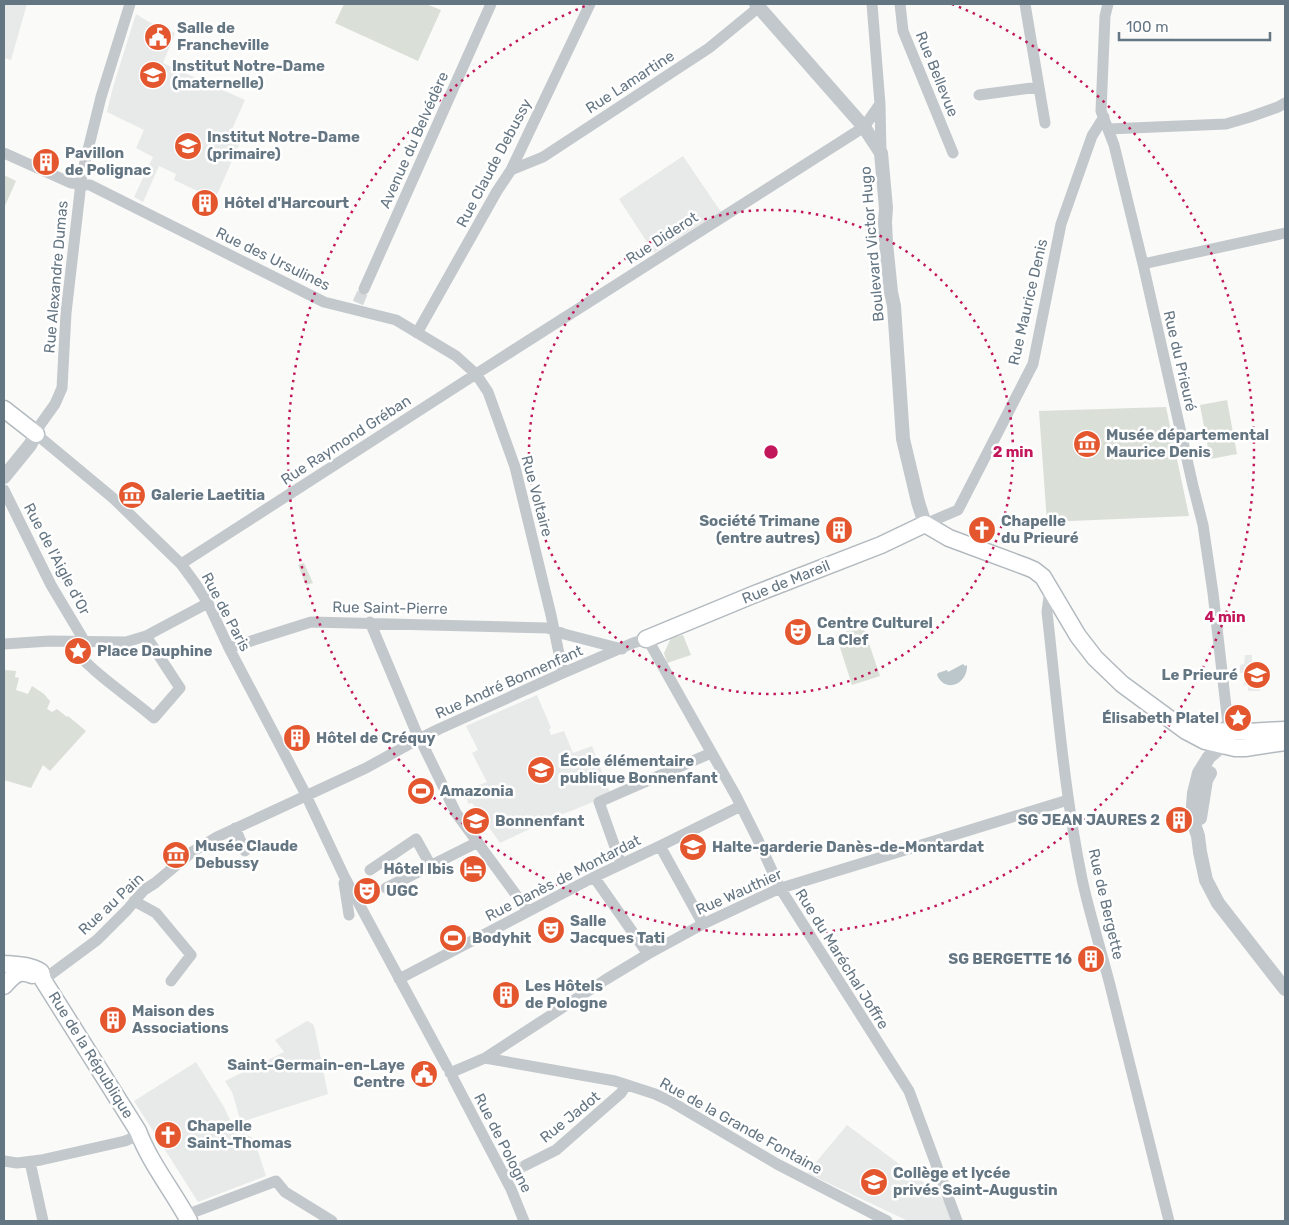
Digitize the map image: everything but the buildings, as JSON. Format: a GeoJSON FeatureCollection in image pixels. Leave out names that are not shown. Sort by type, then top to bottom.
{"type":"FeatureCollection","features":[{"type":"Feature","properties":{"kind":"main road"},"geometry":{"type":"LineString","coordinates":[[4,409],[36,434]]}},
{"type":"Feature","properties":{"kind":"main road"},"geometry":{"type":"LineString","coordinates":[[925,524],[948,538],[1034,570],[1043,577],[1078,636],[1095,658],[1122,684],[1186,731],[1204,741],[1285,730]]}},
{"type":"Feature","properties":{"kind":"main road","name":"Rue de Mareil"},"geometry":{"type":"LineString","coordinates":[[646,639],[881,545],[925,524]]}},
{"type":"Feature","properties":{"kind":"main road"},"geometry":{"type":"LineString","coordinates":[[1224,739],[1235,748],[1285,742]]}},
{"type":"Feature","properties":{"kind":"main road","name":"Rue de la République"},"geometry":{"type":"LineString","coordinates":[[4,964],[35,968],[41,972],[36,977],[138,1131],[144,1147],[191,1215]]}},
{"type":"Feature","properties":{"kind":"main road"},"geometry":{"type":"LineString","coordinates":[[4,986],[18,973],[24,972],[36,977]]}},
{"type":"Feature","properties":{"kind":"street","name":"Rue Alexandre Dumas"},"geometry":{"type":"LineString","coordinates":[[36,434],[55,404],[62,388],[66,314],[82,174],[101,97],[130,4]]}},
{"type":"Feature","properties":{"kind":"street","name":"Avenue du Belvédère"},"geometry":{"type":"LineString","coordinates":[[364,289],[492,4]]}},
{"type":"Feature","properties":{"kind":"street","name":"Rue Claude Debussy"},"geometry":{"type":"LineString","coordinates":[[417,333],[510,170],[590,4]]}},
{"type":"Feature","properties":{"kind":"street"},"geometry":{"type":"LineString","coordinates":[[872,4],[882,153]]}},
{"type":"Feature","properties":{"kind":"street","name":"Rue Bellevue"},"geometry":{"type":"LineString","coordinates":[[900,4],[903,31],[953,153]]}},
{"type":"Feature","properties":{"kind":"street"},"geometry":{"type":"LineString","coordinates":[[1025,4],[1045,122]]}},
{"type":"Feature","properties":{"kind":"street","name":"Rue du Prieuré"},"geometry":{"type":"LineString","coordinates":[[1108,4],[1105,16],[1102,111],[1114,145],[1203,525],[1228,724],[1224,739]]}},
{"type":"Feature","properties":{"kind":"street","name":"Rue Lamartine"},"geometry":{"type":"LineString","coordinates":[[510,170],[543,157],[701,54],[758,5]]}},
{"type":"Feature","properties":{"kind":"street","name":"Boulevard Victor Hugo"},"geometry":{"type":"LineString","coordinates":[[758,5],[864,127],[882,153],[886,208],[886,243],[894,306],[903,439],[925,524]]}},
{"type":"Feature","properties":{"kind":"street"},"geometry":{"type":"LineString","coordinates":[[979,95],[1039,87]]}},
{"type":"Feature","properties":{"kind":"street"},"geometry":{"type":"LineString","coordinates":[[1108,129],[1226,124],[1285,103]]}},
{"type":"Feature","properties":{"kind":"street"},"geometry":{"type":"LineString","coordinates":[[864,127],[880,104]]}},
{"type":"Feature","properties":{"kind":"street","name":"Rue Maurice Denis"},"geometry":{"type":"LineString","coordinates":[[925,524],[958,510],[1033,364],[1061,224],[1092,136],[1104,117]]}},
{"type":"Feature","properties":{"kind":"street","name":"Rue Diderot"},"geometry":{"type":"LineString","coordinates":[[476,374],[864,127]]}},
{"type":"Feature","properties":{"kind":"street","name":"Rue des Ursulines"},"geometry":{"type":"LineString","coordinates":[[4,154],[71,183],[90,186],[324,302],[356,306],[396,320],[456,356],[476,374]]}},
{"type":"Feature","properties":{"kind":"street"},"geometry":{"type":"LineString","coordinates":[[1142,264],[1285,232]]}},
{"type":"Feature","properties":{"kind":"street","name":"Rue Raymond Gréban"},"geometry":{"type":"LineString","coordinates":[[181,564],[476,374]]}},
{"type":"Feature","properties":{"kind":"street","name":"Rue Voltaire"},"geometry":{"type":"LineString","coordinates":[[476,374],[488,392],[515,467],[563,673]]}},
{"type":"Feature","properties":{"kind":"street"},"geometry":{"type":"LineString","coordinates":[[4,477],[30,445],[36,434]]}},
{"type":"Feature","properties":{"kind":"street","name":"Rue de Paris"},"geometry":{"type":"LineString","coordinates":[[36,434],[113,498],[181,564],[208,603],[229,648],[306,796],[344,876]]}},
{"type":"Feature","properties":{"kind":"street","name":"Rue de l'Aigle d'Or"},"geometry":{"type":"LineString","coordinates":[[4,490],[52,585],[85,642]]}},
{"type":"Feature","properties":{"kind":"street","name":"Rue de Bergette"},"geometry":{"type":"LineString","coordinates":[[1050,589],[1047,612],[1068,800],[1086,898],[1144,1115],[1169,1221]]}},
{"type":"Feature","properties":{"kind":"street"},"geometry":{"type":"LineString","coordinates":[[4,644],[50,641],[126,642],[146,636],[208,603]]}},
{"type":"Feature","properties":{"kind":"street","name":"Rue Saint-Pierre"},"geometry":{"type":"LineString","coordinates":[[229,648],[311,622],[370,622],[548,628],[622,649]]}},
{"type":"Feature","properties":{"kind":"street"},"geometry":{"type":"LineString","coordinates":[[370,622],[420,738],[456,813],[528,911]]}},
{"type":"Feature","properties":{"kind":"street"},"geometry":{"type":"LineString","coordinates":[[68,642],[90,666],[154,718],[180,688],[146,636]]}},
{"type":"Feature","properties":{"kind":"street","name":"Rue André Bonnenfant"},"geometry":{"type":"LineString","coordinates":[[306,796],[366,768],[420,738],[563,673],[646,639]]}},
{"type":"Feature","properties":{"kind":"street","name":"Rue du Maréchal Joffre"},"geometry":{"type":"LineString","coordinates":[[646,639],[741,806],[780,888],[908,1091],[957,1221]]}},
{"type":"Feature","properties":{"kind":"street"},"geometry":{"type":"LineString","coordinates":[[1224,739],[1216,763],[1206,780],[1198,836],[1206,880],[1218,903],[1285,989]]}},
{"type":"Feature","properties":{"kind":"street"},"geometry":{"type":"LineString","coordinates":[[621,864],[599,802],[711,753]]}},
{"type":"Feature","properties":{"kind":"street","name":"Rue au Pain"},"geometry":{"type":"LineString","coordinates":[[36,977],[97,940],[144,890],[192,852],[235,828],[306,796]]}},
{"type":"Feature","properties":{"kind":"street","name":"Rue Wauthier"},"geometry":{"type":"LineString","coordinates":[[450,1073],[485,1058],[648,954],[703,924],[780,888],[1068,800]]}},
{"type":"Feature","properties":{"kind":"street","name":"Rue Danès de Montardat"},"geometry":{"type":"LineString","coordinates":[[399,979],[594,877],[741,806]]}},
{"type":"Feature","properties":{"kind":"street"},"geometry":{"type":"LineString","coordinates":[[235,828],[245,851]]}},
{"type":"Feature","properties":{"kind":"street"},"geometry":{"type":"LineString","coordinates":[[370,870],[416,839],[431,866]]}},
{"type":"Feature","properties":{"kind":"street"},"geometry":{"type":"LineString","coordinates":[[386,888],[478,842]]}},
{"type":"Feature","properties":{"kind":"street"},"geometry":{"type":"LineString","coordinates":[[660,846],[703,924]]}},
{"type":"Feature","properties":{"kind":"street"},"geometry":{"type":"LineString","coordinates":[[344,876],[348,915]]}},
{"type":"Feature","properties":{"kind":"street","name":"Rue de Pologne"},"geometry":{"type":"LineString","coordinates":[[344,876],[430,1033],[511,1189],[524,1221]]}},
{"type":"Feature","properties":{"kind":"street"},"geometry":{"type":"LineString","coordinates":[[594,877],[648,954]]}},
{"type":"Feature","properties":{"kind":"street"},"geometry":{"type":"LineString","coordinates":[[134,901],[156,913],[191,954],[171,981]]}},
{"type":"Feature","properties":{"kind":"street","name":"Rue de la Grande Fontaine"},"geometry":{"type":"LineString","coordinates":[[485,1058],[615,1081],[670,1101],[766,1158],[887,1221]]}},
{"type":"Feature","properties":{"kind":"street","name":"Rue Jadot"},"geometry":{"type":"LineString","coordinates":[[526,1165],[556,1150],[621,1093],[626,1085]]}},
{"type":"Feature","properties":{"kind":"street"},"geometry":{"type":"LineString","coordinates":[[4,1160],[17,1163],[30,1162],[126,1141],[132,1138],[138,1131]]}},
{"type":"Feature","properties":{"kind":"street"},"geometry":{"type":"LineString","coordinates":[[30,1162],[42,1221]]}},
{"type":"Feature","properties":{"kind":"street"},"geometry":{"type":"LineString","coordinates":[[191,1215],[276,1181],[286,1192],[332,1221]]}},
{"type":"Feature","properties":{"kind":"shaded area"},"geometry":{"type":"Polygon","coordinates":[[[4,4],[27,4],[11,60],[4,58],[4,4]]]}},
{"type":"Feature","properties":{"kind":"shaded area"},"geometry":{"type":"Polygon","coordinates":[[[344,4],[426,4],[441,10],[418,61],[335,23],[344,4]]]}},
{"type":"Feature","properties":{"kind":"shaded area"},"geometry":{"type":"Polygon","coordinates":[[[136,14],[175,33],[163,63],[245,100],[228,138],[240,143],[215,199],[174,180],[176,174],[159,166],[143,202],[134,197],[153,157],[136,148],[144,130],[107,112],[136,14]]]}},
{"type":"Feature","properties":{"kind":"shaded area"},"geometry":{"type":"Polygon","coordinates":[[[683,156],[721,212],[654,253],[619,199],[683,156]]]}},
{"type":"Feature","properties":{"kind":"shaded area"},"geometry":{"type":"Polygon","coordinates":[[[4,175],[16,181],[4,208],[4,175]]]}},
{"type":"Feature","properties":{"kind":"shaded area"},"geometry":{"type":"Polygon","coordinates":[[[1227,400],[1237,454],[1210,459],[1200,405],[1227,400]]]}},
{"type":"Feature","properties":{"kind":"shaded area","name":"Musée départemental Maurice Denis"},"geometry":{"type":"Polygon","coordinates":[[[1166,407],[1189,516],[1047,522],[1039,411],[1166,407]]]}},
{"type":"Feature","properties":{"kind":"shaded area"},"geometry":{"type":"Polygon","coordinates":[[[304,563],[313,583],[306,585],[298,565],[304,563]]]}},
{"type":"Feature","properties":{"kind":"shaded area"},"geometry":{"type":"Polygon","coordinates":[[[863,626],[880,676],[852,685],[836,635],[863,626]]]}},
{"type":"Feature","properties":{"kind":"shaded area"},"geometry":{"type":"Polygon","coordinates":[[[683,635],[691,655],[667,663],[664,653],[671,638],[683,635]]]}},
{"type":"Feature","properties":{"kind":"shaded area","name":"Le Prieuré"},"geometry":{"type":"Polygon","coordinates":[[[1245,655],[1252,655],[1252,661],[1262,661],[1262,669],[1269,669],[1269,678],[1264,678],[1260,691],[1248,691],[1248,686],[1244,685],[1245,673],[1240,673],[1240,665],[1244,664],[1245,655]]]}},
{"type":"Feature","properties":{"kind":"shaded area"},"geometry":{"type":"Polygon","coordinates":[[[963,664],[967,665],[966,672],[960,682],[950,685],[945,684],[937,675],[947,670],[948,672],[963,664]]]}},
{"type":"Feature","properties":{"kind":"shaded area"},"geometry":{"type":"Polygon","coordinates":[[[4,670],[16,671],[15,677],[19,678],[16,690],[28,694],[32,686],[44,694],[50,701],[47,709],[52,712],[57,709],[86,731],[50,771],[43,765],[31,788],[4,780],[4,670]]]}},
{"type":"Feature","properties":{"kind":"shaded area","name":"École élémentaire publique Bonnenfant"},"geometry":{"type":"Polygon","coordinates":[[[537,695],[551,728],[549,729],[551,735],[564,731],[573,753],[592,746],[611,795],[553,818],[500,843],[472,803],[468,804],[466,790],[487,782],[472,753],[478,750],[466,726],[537,695]]]}},
{"type":"Feature","properties":{"kind":"shaded area"},"geometry":{"type":"Polygon","coordinates":[[[307,1021],[313,1024],[315,1030],[328,1094],[241,1122],[232,1092],[225,1081],[284,1052],[275,1040],[307,1021]]]}},
{"type":"Feature","properties":{"kind":"shaded area"},"geometry":{"type":"Polygon","coordinates":[[[196,1062],[224,1107],[237,1135],[244,1133],[254,1139],[266,1176],[198,1202],[134,1101],[196,1062]]]}},
{"type":"Feature","properties":{"kind":"shaded area","name":"Collège et lycée privés Saint-Augustin"},"geometry":{"type":"Polygon","coordinates":[[[847,1125],[934,1190],[945,1202],[952,1219],[949,1221],[908,1221],[807,1173],[847,1125]]]}},
{"type":"Feature","properties":{"kind":"tunnel"},"geometry":{"type":"LineString","coordinates":[[358,303],[364,289]]}},
{"type":"Feature","properties":{"kind":"tunnel"},"geometry":{"type":"LineString","coordinates":[[505,1177],[526,1165]]}},
{"type":"Feature","properties":{"kind":"place","name":"Salle de Francheville"},"geometry":{"type":"Point","coordinates":[158,37]}},
{"type":"Feature","properties":{"kind":"place","name":"Institut Notre-Dame (maternelle)"},"geometry":{"type":"Point","coordinates":[153,75]}},
{"type":"Feature","properties":{"kind":"place","name":"Institut Notre-Dame (primaire)"},"geometry":{"type":"Point","coordinates":[188,146]}},
{"type":"Feature","properties":{"kind":"place","name":"Pavillon de Polignac"},"geometry":{"type":"Point","coordinates":[46,162]}},
{"type":"Feature","properties":{"kind":"place","name":"Hôtel d'Harcourt"},"geometry":{"type":"Point","coordinates":[205,203]}},
{"type":"Feature","properties":{"kind":"place","name":"Musée départemental Maurice Denis"},"geometry":{"type":"Point","coordinates":[1087,444]}},
{"type":"Feature","properties":{"kind":"place","name":"Galerie Laetitia"},"geometry":{"type":"Point","coordinates":[132,495]}},
{"type":"Feature","properties":{"kind":"place","name":"Société Trimane (entre autres)"},"geometry":{"type":"Point","coordinates":[839,530]}},
{"type":"Feature","properties":{"kind":"place","name":"Chapelle du Prieuré"},"geometry":{"type":"Point","coordinates":[982,530]}},
{"type":"Feature","properties":{"kind":"place","name":"Centre Culturel La Clef"},"geometry":{"type":"Point","coordinates":[798,632]}},
{"type":"Feature","properties":{"kind":"place","name":"Place Dauphine"},"geometry":{"type":"Point","coordinates":[78,651]}},
{"type":"Feature","properties":{"kind":"place","name":"Le Prieuré"},"geometry":{"type":"Point","coordinates":[1257,675]}},
{"type":"Feature","properties":{"kind":"place","name":"Élisabeth Platel"},"geometry":{"type":"Point","coordinates":[1238,718]}},
{"type":"Feature","properties":{"kind":"place","name":"Hôtel de Créquy"},"geometry":{"type":"Point","coordinates":[297,738]}},
{"type":"Feature","properties":{"kind":"place","name":"École élémentaire publique Bonnenfant"},"geometry":{"type":"Point","coordinates":[541,770]}},
{"type":"Feature","properties":{"kind":"place","name":"Amazonia"},"geometry":{"type":"Point","coordinates":[421,791]}},
{"type":"Feature","properties":{"kind":"place","name":"SG JEAN JAURES 2"},"geometry":{"type":"Point","coordinates":[1179,820]}},
{"type":"Feature","properties":{"kind":"place","name":"Bonnenfant"},"geometry":{"type":"Point","coordinates":[476,821]}},
{"type":"Feature","properties":{"kind":"place","name":"Halte-garderie Danès-de-Montardat"},"geometry":{"type":"Point","coordinates":[693,847]}},
{"type":"Feature","properties":{"kind":"place","name":"Musée Claude Debussy"},"geometry":{"type":"Point","coordinates":[176,855]}},
{"type":"Feature","properties":{"kind":"place","name":"Hôtel Ibis"},"geometry":{"type":"Point","coordinates":[473,869]}},
{"type":"Feature","properties":{"kind":"place","name":"UGC"},"geometry":{"type":"Point","coordinates":[367,891]}},
{"type":"Feature","properties":{"kind":"place","name":"Salle Jacques Tati"},"geometry":{"type":"Point","coordinates":[551,930]}},
{"type":"Feature","properties":{"kind":"place","name":"Bodyhit"},"geometry":{"type":"Point","coordinates":[453,938]}},
{"type":"Feature","properties":{"kind":"place","name":"SG BERGETTE 16"},"geometry":{"type":"Point","coordinates":[1091,959]}},
{"type":"Feature","properties":{"kind":"place","name":"Les Hôtels de Pologne"},"geometry":{"type":"Point","coordinates":[506,995]}},
{"type":"Feature","properties":{"kind":"place","name":"Maison des Associations"},"geometry":{"type":"Point","coordinates":[113,1020]}},
{"type":"Feature","properties":{"kind":"place","name":"Saint-Germain-en-Laye Centre"},"geometry":{"type":"Point","coordinates":[424,1074]}},
{"type":"Feature","properties":{"kind":"place","name":"Chapelle Saint-Thomas"},"geometry":{"type":"Point","coordinates":[168,1135]}},
{"type":"Feature","properties":{"kind":"place","name":"Collège et lycée privés Saint-Augustin"},"geometry":{"type":"Point","coordinates":[874,1182]}}]}
